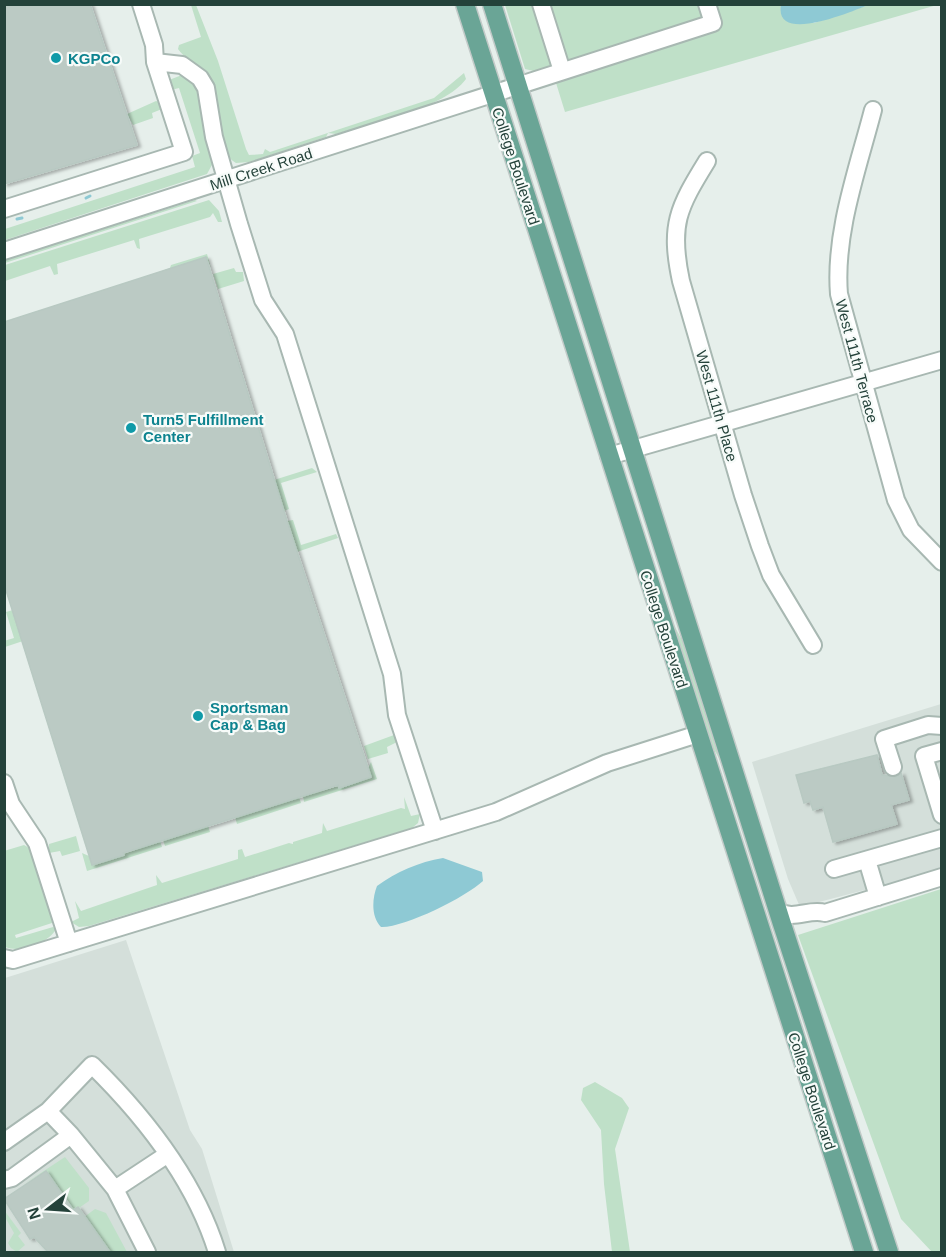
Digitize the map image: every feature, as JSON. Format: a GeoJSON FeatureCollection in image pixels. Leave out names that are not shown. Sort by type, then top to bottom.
{"type":"FeatureCollection","features":[{"type":"Feature","properties":{"kind":"main road","name":"College Boulevard"},"geometry":{"type":"LineString","coordinates":[[465,4],[864,1252]]}},
{"type":"Feature","properties":{"kind":"main road","name":"College Boulevard"},"geometry":{"type":"LineString","coordinates":[[492,4],[781,922],[889,1252]]}},
{"type":"Feature","properties":{"kind":"street"},"geometry":{"type":"LineString","coordinates":[[4,209],[184,152],[155,62],[154,45],[141,4]]}},
{"type":"Feature","properties":{"kind":"street"},"geometry":{"type":"LineString","coordinates":[[541,4],[562,71]]}},
{"type":"Feature","properties":{"kind":"street","name":"Mill Creek Road"},"geometry":{"type":"LineString","coordinates":[[4,251],[713,23],[707,4]]}},
{"type":"Feature","properties":{"kind":"street"},"geometry":{"type":"LineString","coordinates":[[155,62],[182,65],[200,78],[206,88],[214,137],[263,300],[285,333],[392,674],[397,715],[435,831]]}},
{"type":"Feature","properties":{"kind":"street","name":"West 111th Terrace"},"geometry":{"type":"LineString","coordinates":[[873,110],[849,206],[837,272],[843,313],[900,511],[920,541],[942,562]]}},
{"type":"Feature","properties":{"kind":"street","name":"West 111th Place"},"geometry":{"type":"LineString","coordinates":[[707,161],[686,197],[674,235],[681,281],[743,495],[771,575],[813,645]]}},
{"type":"Feature","properties":{"kind":"street"},"geometry":{"type":"LineString","coordinates":[[609,456],[942,360]]}},
{"type":"Feature","properties":{"kind":"street"},"geometry":{"type":"LineString","coordinates":[[893,767],[884,739],[928,725],[942,726]]}},
{"type":"Feature","properties":{"kind":"street"},"geometry":{"type":"LineString","coordinates":[[4,958],[13,960],[496,812],[607,763],[698,734]]}},
{"type":"Feature","properties":{"kind":"street"},"geometry":{"type":"LineString","coordinates":[[942,751],[924,756],[942,815]]}},
{"type":"Feature","properties":{"kind":"street"},"geometry":{"type":"LineString","coordinates":[[4,783],[11,804],[37,843],[69,943]]}},
{"type":"Feature","properties":{"kind":"street"},"geometry":{"type":"LineString","coordinates":[[834,869],[942,838]]}},
{"type":"Feature","properties":{"kind":"street"},"geometry":{"type":"LineString","coordinates":[[867,860],[878,897]]}},
{"type":"Feature","properties":{"kind":"street"},"geometry":{"type":"LineString","coordinates":[[761,931],[781,922],[822,918],[825,913],[942,877]]}},
{"type":"Feature","properties":{"kind":"street"},"geometry":{"type":"LineString","coordinates":[[4,1142],[48,1111],[92,1065],[127,1101],[168,1154],[201,1215],[217,1252]]}},
{"type":"Feature","properties":{"kind":"street"},"geometry":{"type":"LineString","coordinates":[[48,1111],[71,1135],[115,1189],[147,1252]]}},
{"type":"Feature","properties":{"kind":"street"},"geometry":{"type":"LineString","coordinates":[[4,1180],[12,1178],[71,1135]]}},
{"type":"Feature","properties":{"kind":"street"},"geometry":{"type":"LineString","coordinates":[[115,1189],[168,1154]]}},
{"type":"Feature","properties":{"kind":"shaded area"},"geometry":{"type":"Polygon","coordinates":[[[941,704],[941,870],[800,907],[788,879],[752,762],[941,704]]]}},
{"type":"Feature","properties":{"kind":"shaded area"},"geometry":{"type":"Polygon","coordinates":[[[126,940],[190,1130],[202,1149],[234,1252],[5,1252],[5,978],[126,940]]]}},
{"type":"Feature","properties":{"kind":"green space"},"geometry":{"type":"Polygon","coordinates":[[[191,5],[196,5],[218,61],[249,155],[263,154],[265,149],[270,152],[434,98],[464,73],[466,79],[456,90],[441,99],[406,114],[336,134],[328,133],[326,137],[249,162],[236,163],[229,158],[222,141],[213,84],[204,71],[178,49],[179,45],[201,37],[191,5]]]}},
{"type":"Feature","properties":{"kind":"green space"},"geometry":{"type":"Polygon","coordinates":[[[505,5],[781,5],[781,9],[814,23],[868,5],[937,5],[565,112],[552,70],[538,72],[525,69],[505,5]]]}},
{"type":"Feature","properties":{"kind":"green space"},"geometry":{"type":"Polygon","coordinates":[[[182,75],[190,80],[199,93],[205,135],[213,163],[207,174],[5,240],[5,229],[195,167],[192,156],[200,153],[179,88],[171,90],[169,80],[182,75]]]}},
{"type":"Feature","properties":{"kind":"green space"},"geometry":{"type":"Polygon","coordinates":[[[156,101],[161,103],[162,109],[152,113],[153,118],[133,125],[127,114],[156,101]]]}},
{"type":"Feature","properties":{"kind":"green space"},"geometry":{"type":"Polygon","coordinates":[[[209,200],[219,211],[222,222],[218,222],[213,213],[210,217],[139,239],[140,249],[137,248],[134,240],[57,264],[58,274],[54,275],[50,266],[5,281],[5,265],[209,200]]]}},
{"type":"Feature","properties":{"kind":"green space"},"geometry":{"type":"Polygon","coordinates":[[[197,201],[5,263],[5,260],[197,201]]]}},
{"type":"Feature","properties":{"kind":"green space"},"geometry":{"type":"Polygon","coordinates":[[[207,254],[211,268],[206,257],[137,281],[170,268],[171,265],[207,254]]]}},
{"type":"Feature","properties":{"kind":"green space"},"geometry":{"type":"Polygon","coordinates":[[[234,268],[236,272],[243,272],[244,281],[218,289],[213,274],[234,268]]]}},
{"type":"Feature","properties":{"kind":"green space"},"geometry":{"type":"Polygon","coordinates":[[[312,468],[317,472],[281,483],[289,509],[284,511],[274,480],[312,468]]]}},
{"type":"Feature","properties":{"kind":"green space"},"geometry":{"type":"Polygon","coordinates":[[[293,520],[301,545],[336,534],[338,538],[297,552],[287,521],[293,520]]]}},
{"type":"Feature","properties":{"kind":"green space"},"geometry":{"type":"Polygon","coordinates":[[[13,610],[23,641],[5,647],[4,641],[14,638],[6,612],[13,610]]]}},
{"type":"Feature","properties":{"kind":"green space"},"geometry":{"type":"Polygon","coordinates":[[[670,618],[688,651],[723,765],[709,741],[670,618]]]}},
{"type":"Feature","properties":{"kind":"green space"},"geometry":{"type":"Polygon","coordinates":[[[394,735],[397,742],[387,747],[388,753],[368,759],[364,746],[394,735]]]}},
{"type":"Feature","properties":{"kind":"green space"},"geometry":{"type":"Polygon","coordinates":[[[371,762],[377,779],[304,802],[303,796],[371,777],[368,768],[371,762]]]}},
{"type":"Feature","properties":{"kind":"green space"},"geometry":{"type":"Polygon","coordinates":[[[299,797],[301,803],[237,824],[235,817],[299,797]]]}},
{"type":"Feature","properties":{"kind":"green space"},"geometry":{"type":"Polygon","coordinates":[[[404,797],[411,816],[420,814],[418,823],[412,828],[89,926],[79,927],[71,922],[79,918],[75,901],[81,911],[157,885],[156,875],[162,883],[238,859],[238,850],[242,849],[245,857],[289,843],[293,844],[293,842],[322,833],[323,823],[327,831],[401,808],[405,809],[404,797]]]}},
{"type":"Feature","properties":{"kind":"green space"},"geometry":{"type":"Polygon","coordinates":[[[208,826],[210,832],[165,846],[163,840],[208,826]]]}},
{"type":"Feature","properties":{"kind":"green space"},"geometry":{"type":"Polygon","coordinates":[[[76,836],[80,851],[62,856],[60,851],[49,853],[49,844],[76,836]]]}},
{"type":"Feature","properties":{"kind":"green space"},"geometry":{"type":"Polygon","coordinates":[[[160,841],[162,847],[87,871],[82,853],[89,856],[92,865],[160,841]]]}},
{"type":"Feature","properties":{"kind":"green space"},"geometry":{"type":"Polygon","coordinates":[[[24,845],[31,849],[55,922],[15,935],[16,938],[53,927],[56,929],[40,943],[26,948],[11,949],[5,947],[4,851],[24,845]]]}},
{"type":"Feature","properties":{"kind":"green space"},"geometry":{"type":"Polygon","coordinates":[[[941,889],[942,1252],[932,1252],[901,1219],[798,935],[941,889]]]}},
{"type":"Feature","properties":{"kind":"green space"},"geometry":{"type":"Polygon","coordinates":[[[595,1082],[622,1098],[629,1108],[615,1149],[630,1252],[612,1252],[604,1184],[601,1130],[581,1100],[583,1088],[595,1082]]]}},
{"type":"Feature","properties":{"kind":"green space"},"geometry":{"type":"Polygon","coordinates":[[[65,1157],[89,1188],[89,1201],[70,1214],[73,1210],[46,1171],[24,1184],[65,1157]]]}},
{"type":"Feature","properties":{"kind":"green space"},"geometry":{"type":"Polygon","coordinates":[[[95,1209],[106,1213],[127,1252],[110,1252],[88,1221],[76,1223],[95,1209]]]}},
{"type":"Feature","properties":{"kind":"green space"},"geometry":{"type":"Polygon","coordinates":[[[4,1210],[21,1233],[18,1236],[25,1245],[17,1252],[8,1243],[14,1233],[5,1217],[4,1210]]]}},
{"type":"Feature","properties":{"kind":"water"},"geometry":{"type":"Polygon","coordinates":[[[781,4],[868,5],[832,18],[801,24],[790,23],[782,17],[781,4]]]}},
{"type":"Feature","properties":{"kind":"water"},"geometry":{"type":"Polygon","coordinates":[[[443,858],[482,872],[483,881],[463,895],[419,917],[381,927],[375,918],[373,908],[377,886],[408,868],[443,858]]]}},
{"type":"Feature","properties":{"kind":"building","name":"KGPCo"},"geometry":{"type":"Polygon","coordinates":[[[4,4],[90,4],[137,145],[4,184],[4,4]]]}},
{"type":"Feature","properties":{"kind":"building"},"geometry":{"type":"Polygon","coordinates":[[[206,257],[287,521],[371,777],[339,788],[338,785],[123,853],[124,855],[92,865],[4,584],[4,322],[206,257]]]}},
{"type":"Feature","properties":{"kind":"building"},"geometry":{"type":"Polygon","coordinates":[[[877,755],[882,775],[896,777],[901,773],[909,800],[891,805],[897,824],[833,842],[823,807],[813,810],[810,801],[804,803],[796,775],[877,755]]]}},
{"type":"Feature","properties":{"kind":"building"},"geometry":{"type":"Polygon","coordinates":[[[46,1171],[73,1210],[78,1207],[110,1252],[48,1252],[34,1237],[30,1239],[4,1199],[46,1171]]]}},
{"type":"Feature","properties":{"kind":"waterway"},"geometry":{"type":"LineString","coordinates":[[86,198],[90,196]]}},
{"type":"Feature","properties":{"kind":"waterway"},"geometry":{"type":"LineString","coordinates":[[17,219],[22,218]]}},
{"type":"Feature","properties":{"kind":"place","name":"KGPCo"},"geometry":{"type":"Point","coordinates":[56,58]}},
{"type":"Feature","properties":{"kind":"place","name":"Turn5 Fulfillment Center"},"geometry":{"type":"Point","coordinates":[131,428]}},
{"type":"Feature","properties":{"kind":"place","name":"Sportsman Cap & Bag"},"geometry":{"type":"Point","coordinates":[198,716]}}]}
